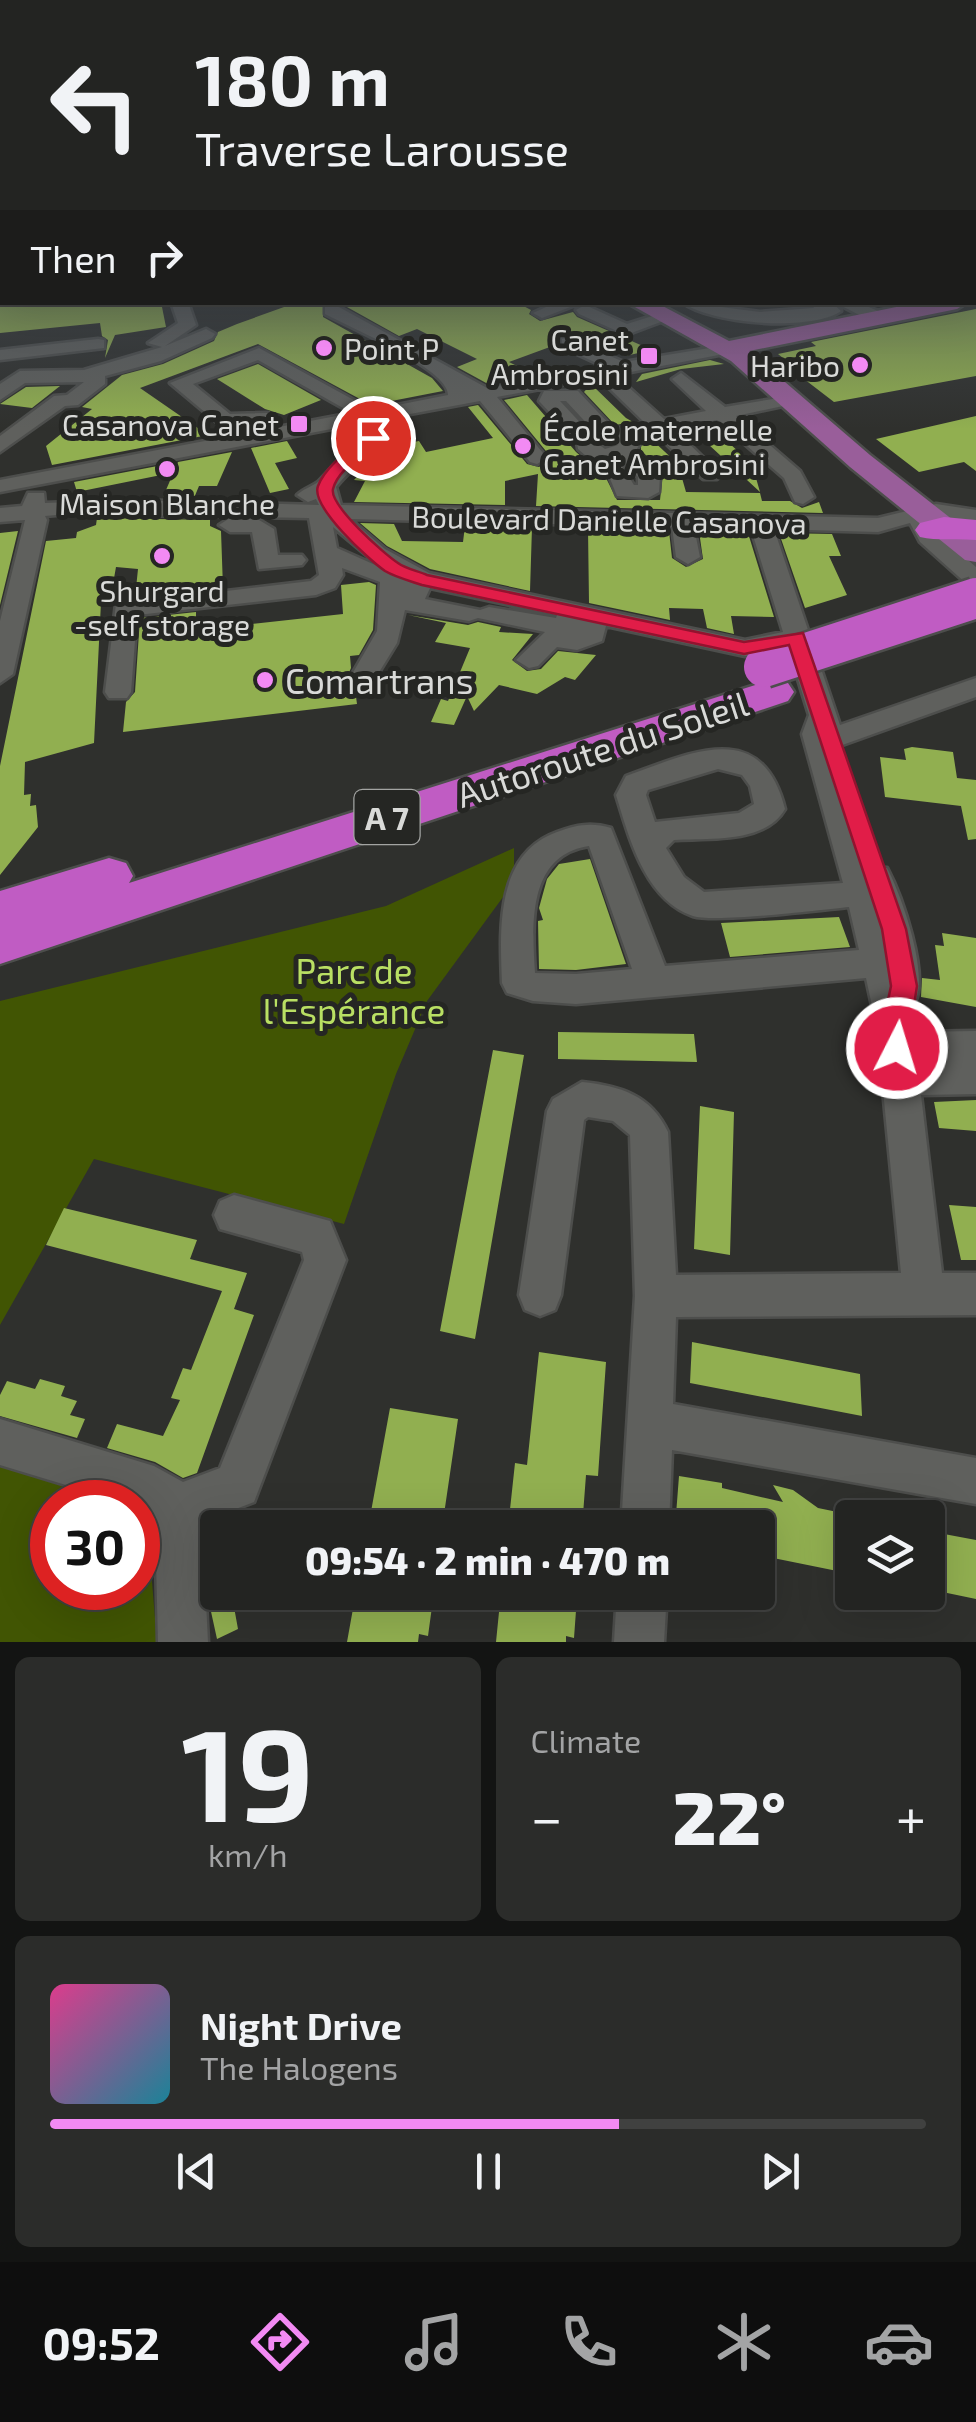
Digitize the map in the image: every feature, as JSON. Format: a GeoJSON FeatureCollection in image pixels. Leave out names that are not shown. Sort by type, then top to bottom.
{"type":"FeatureCollection","features":[{"type":"Feature","properties":{"kind":"highway","name":"Autoroute du Soleil"},"geometry":{"type":"LineString","coordinates":[[0,944],[769,680],[976,598]]}},
{"type":"Feature","properties":{"kind":"highway","name":"Autoroute du Soleil"},"geometry":{"type":"LineString","coordinates":[[0,910],[769,680],[976,625]]}},
{"type":"Feature","properties":{"kind":"main road"},"geometry":{"type":"LineString","coordinates":[[643,305],[728,348],[860,460],[945,522],[976,553]]}},
{"type":"Feature","properties":{"kind":"main road"},"geometry":{"type":"LineString","coordinates":[[694,331],[740,338],[810,317],[879,318],[942,305]]}},
{"type":"Feature","properties":{"kind":"main road"},"geometry":{"type":"LineString","coordinates":[[728,348],[810,317]]}},
{"type":"Feature","properties":{"kind":"main road"},"geometry":{"type":"LineString","coordinates":[[945,522],[976,568]]}},
{"type":"Feature","properties":{"kind":"street"},"geometry":{"type":"LineString","coordinates":[[120,367],[120,352],[165,342],[184,330],[187,325],[180,305]]}},
{"type":"Feature","properties":{"kind":"street"},"geometry":{"type":"LineString","coordinates":[[698,305],[725,315],[810,317]]}},
{"type":"Feature","properties":{"kind":"street"},"geometry":{"type":"LineString","coordinates":[[849,305],[879,318]]}},
{"type":"Feature","properties":{"kind":"street"},"geometry":{"type":"LineString","coordinates":[[542,314],[580,306],[626,330],[665,316]]}},
{"type":"Feature","properties":{"kind":"street"},"geometry":{"type":"LineString","coordinates":[[330,310],[484,394],[537,458]]}},
{"type":"Feature","properties":{"kind":"street"},"geometry":{"type":"LineString","coordinates":[[20,377],[84,376],[156,357],[206,334]]}},
{"type":"Feature","properties":{"kind":"street"},"geometry":{"type":"LineString","coordinates":[[0,355],[98,344]]}},
{"type":"Feature","properties":{"kind":"street"},"geometry":{"type":"LineString","coordinates":[[69,417],[12,464],[3,485],[484,394],[537,372],[574,346],[617,374],[666,432],[710,475]]}},
{"type":"Feature","properties":{"kind":"street"},"geometry":{"type":"LineString","coordinates":[[537,372],[617,374],[728,348]]}},
{"type":"Feature","properties":{"kind":"street"},"geometry":{"type":"LineString","coordinates":[[0,394],[20,377],[37,351]]}},
{"type":"Feature","properties":{"kind":"street"},"geometry":{"type":"LineString","coordinates":[[274,512],[325,487],[378,429],[370,416],[259,353],[195,375],[284,432]]}},
{"type":"Feature","properties":{"kind":"street"},"geometry":{"type":"LineString","coordinates":[[0,446],[61,400],[71,401],[98,380],[84,376]]}},
{"type":"Feature","properties":{"kind":"street"},"geometry":{"type":"LineString","coordinates":[[451,377],[458,387],[458,400]]}},
{"type":"Feature","properties":{"kind":"street"},"geometry":{"type":"LineString","coordinates":[[681,379],[793,475],[803,496]]}},
{"type":"Feature","properties":{"kind":"street"},"geometry":{"type":"LineString","coordinates":[[550,395],[571,396],[620,442],[650,476],[648,492],[625,491],[619,474],[549,401],[550,395]]}},
{"type":"Feature","properties":{"kind":"street"},"geometry":{"type":"LineString","coordinates":[[594,448],[797,405]]}},
{"type":"Feature","properties":{"kind":"street"},"geometry":{"type":"LineString","coordinates":[[0,674],[4,639],[36,520],[34,504],[44,484],[54,478]]}},
{"type":"Feature","properties":{"kind":"street"},"geometry":{"type":"LineString","coordinates":[[294,560],[267,564],[308,531],[326,501],[325,487]]}},
{"type":"Feature","properties":{"kind":"street","name":"Boulevard Danielle Casanova"},"geometry":{"type":"LineString","coordinates":[[0,515],[34,504],[231,518],[274,512],[308,531],[682,521],[945,522]]}},
{"type":"Feature","properties":{"kind":"street"},"geometry":{"type":"LineString","coordinates":[[231,518],[263,529],[308,531],[422,579],[744,648],[796,637]]}},
{"type":"Feature","properties":{"kind":"street"},"geometry":{"type":"LineString","coordinates":[[682,521],[688,557]]}},
{"type":"Feature","properties":{"kind":"street"},"geometry":{"type":"LineString","coordinates":[[760,522],[894,929],[904,986],[924,1294]]}},
{"type":"Feature","properties":{"kind":"street"},"geometry":{"type":"LineString","coordinates":[[945,522],[928,538],[976,580]]}},
{"type":"Feature","properties":{"kind":"street"},"geometry":{"type":"LineString","coordinates":[[308,531],[363,570],[391,578],[395,596],[388,638],[383,654],[364,676]]}},
{"type":"Feature","properties":{"kind":"street"},"geometry":{"type":"LineString","coordinates":[[118,692],[126,609],[326,584],[331,575],[308,531]]}},
{"type":"Feature","properties":{"kind":"street"},"geometry":{"type":"LineString","coordinates":[[422,579],[410,604],[594,632]]}},
{"type":"Feature","properties":{"kind":"street"},"geometry":{"type":"LineString","coordinates":[[526,599],[525,608],[582,619],[593,625],[594,632]]}},
{"type":"Feature","properties":{"kind":"street"},"geometry":{"type":"LineString","coordinates":[[529,660],[545,641],[586,640],[594,632]]}},
{"type":"Feature","properties":{"kind":"street"},"geometry":{"type":"LineString","coordinates":[[906,1058],[816,734],[827,727],[976,687]]}},
{"type":"Feature","properties":{"kind":"street"},"geometry":{"type":"LineString","coordinates":[[654,982],[600,836],[586,833],[548,848],[534,861],[516,910],[520,984],[540,991],[654,982],[879,963]]}},
{"type":"Feature","properties":{"kind":"street"},"geometry":{"type":"LineString","coordinates":[[630,918],[653,855],[680,896],[699,904],[862,894]]}},
{"type":"Feature","properties":{"kind":"street"},"geometry":{"type":"LineString","coordinates":[[906,1058],[976,1047]]}},
{"type":"Feature","properties":{"kind":"street"},"geometry":{"type":"LineString","coordinates":[[906,1058],[976,1076]]}},
{"type":"Feature","properties":{"kind":"street"},"geometry":{"type":"LineString","coordinates":[[540,1295],[566,1111],[582,1100],[613,1102],[640,1114],[649,1132],[656,1296],[646,1510]]}},
{"type":"Feature","properties":{"kind":"street"},"geometry":{"type":"LineString","coordinates":[[178,1508],[236,1485],[325,1260],[316,1235],[234,1215]]}},
{"type":"Feature","properties":{"kind":"street"},"geometry":{"type":"LineString","coordinates":[[656,1296],[976,1294]]}},
{"type":"Feature","properties":{"kind":"street"},"geometry":{"type":"LineString","coordinates":[[650,1423],[976,1481]]}},
{"type":"Feature","properties":{"kind":"street"},"geometry":{"type":"LineString","coordinates":[[0,1442],[154,1489],[178,1508],[182,1642]]}},
{"type":"Feature","properties":{"kind":"street"},"geometry":{"type":"LineString","coordinates":[[639,1642],[641,1610]]}},
{"type":"Feature","properties":{"kind":"green space","name":"Parc de l'Espérance"},"geometry":{"type":"Polygon","coordinates":[[[514,848],[514,882],[427,1001],[396,1074],[344,1224],[94,1159],[0,1325],[0,1001],[386,906],[514,848]]]}},
{"type":"Feature","properties":{"kind":"green space"},"geometry":{"type":"Polygon","coordinates":[[[0,1462],[55,1480],[30,1480],[30,1610],[154,1610],[157,1642],[0,1642],[0,1462]]]}},
{"type":"Feature","properties":{"kind":"building"},"geometry":{"type":"Polygon","coordinates":[[[0,305],[162,305],[166,327],[115,335],[105,358],[108,340],[102,336],[100,323],[0,333],[0,305]]]}},
{"type":"Feature","properties":{"kind":"building"},"geometry":{"type":"Polygon","coordinates":[[[290,305],[324,305],[323,317],[432,378],[443,391],[371,405],[258,344],[140,388],[208,435],[52,465],[46,446],[92,409],[82,407],[122,375],[163,364],[214,341],[218,332],[290,305]]]}},
{"type":"Feature","properties":{"kind":"building"},"geometry":{"type":"Polygon","coordinates":[[[343,305],[522,305],[540,321],[573,312],[652,350],[625,356],[584,335],[561,335],[558,344],[509,362],[531,373],[488,384],[457,367],[477,359],[417,329],[399,336],[343,305]]]}},
{"type":"Feature","properties":{"kind":"building"},"geometry":{"type":"Polygon","coordinates":[[[976,309],[976,376],[834,402],[778,359],[783,358],[778,354],[816,346],[811,342],[976,309]]]}},
{"type":"Feature","properties":{"kind":"building"},"geometry":{"type":"Polygon","coordinates":[[[710,360],[724,364],[681,369],[636,382],[642,374],[710,360]]]}},
{"type":"Feature","properties":{"kind":"building"},"geometry":{"type":"Polygon","coordinates":[[[258,364],[321,400],[284,415],[265,409],[217,379],[258,364]]]}},
{"type":"Feature","properties":{"kind":"building"},"geometry":{"type":"Polygon","coordinates":[[[591,384],[633,422],[615,425],[584,392],[591,384]]]}},
{"type":"Feature","properties":{"kind":"building"},"geometry":{"type":"Polygon","coordinates":[[[60,386],[32,408],[0,404],[26,387],[60,386]]]}},
{"type":"Feature","properties":{"kind":"building"},"geometry":{"type":"Polygon","coordinates":[[[527,395],[576,452],[606,478],[617,500],[660,500],[663,473],[641,450],[641,440],[650,438],[678,464],[686,492],[760,493],[762,501],[790,501],[802,508],[819,502],[823,513],[536,506],[538,474],[505,481],[505,505],[354,502],[365,481],[354,480],[383,448],[419,441],[426,452],[493,438],[468,407],[478,405],[527,464],[539,467],[549,461],[550,456],[504,400],[527,395]]]}},
{"type":"Feature","properties":{"kind":"building"},"geometry":{"type":"Polygon","coordinates":[[[976,416],[976,471],[964,462],[919,472],[876,439],[976,416]]]}},
{"type":"Feature","properties":{"kind":"building"},"geometry":{"type":"Polygon","coordinates":[[[718,433],[752,464],[760,492],[708,444],[718,433]]]}},
{"type":"Feature","properties":{"kind":"building"},"geometry":{"type":"Polygon","coordinates":[[[287,441],[297,458],[275,463],[289,489],[270,493],[251,448],[287,441]]]}},
{"type":"Feature","properties":{"kind":"building"},"geometry":{"type":"Polygon","coordinates":[[[232,452],[217,486],[199,486],[194,498],[163,497],[178,462],[232,452]]]}},
{"type":"Feature","properties":{"kind":"building"},"geometry":{"type":"Polygon","coordinates":[[[168,464],[171,473],[77,492],[74,482],[168,464]]]}},
{"type":"Feature","properties":{"kind":"building"},"geometry":{"type":"Polygon","coordinates":[[[97,518],[210,520],[210,526],[221,531],[223,588],[135,598],[138,569],[116,567],[110,601],[101,602],[94,743],[25,762],[24,795],[31,794],[30,806],[36,805],[38,827],[0,875],[0,766],[46,541],[76,538],[77,532],[96,525],[97,518]]]}},
{"type":"Feature","properties":{"kind":"building"},"geometry":{"type":"Polygon","coordinates":[[[360,523],[394,524],[402,541],[463,542],[465,526],[532,527],[530,591],[430,569],[387,546],[360,523]]]}},
{"type":"Feature","properties":{"kind":"building"},"geometry":{"type":"Polygon","coordinates":[[[588,529],[669,531],[672,558],[686,567],[703,559],[699,531],[748,533],[774,617],[731,616],[734,634],[707,628],[703,609],[669,608],[670,620],[589,603],[588,529]]]}},
{"type":"Feature","properties":{"kind":"building"},"geometry":{"type":"Polygon","coordinates":[[[18,531],[0,605],[0,533],[18,531]]]}},
{"type":"Feature","properties":{"kind":"building"},"geometry":{"type":"Polygon","coordinates":[[[779,533],[832,534],[841,556],[829,556],[847,595],[805,608],[779,533]]]}},
{"type":"Feature","properties":{"kind":"building","name":"Comartrans"},"geometry":{"type":"Polygon","coordinates":[[[341,585],[376,585],[373,630],[359,655],[350,656],[347,677],[354,682],[357,704],[123,732],[126,702],[135,692],[140,618],[196,612],[196,630],[343,614],[341,585]]]}},
{"type":"Feature","properties":{"kind":"building"},"geometry":{"type":"Polygon","coordinates":[[[408,615],[468,625],[478,622],[501,627],[499,632],[533,634],[512,660],[527,671],[541,669],[558,651],[596,655],[575,680],[565,677],[537,694],[499,685],[474,711],[467,696],[454,725],[431,722],[441,699],[448,701],[470,648],[435,642],[446,623],[408,615]]]}},
{"type":"Feature","properties":{"kind":"building"},"geometry":{"type":"Polygon","coordinates":[[[904,749],[953,752],[957,778],[976,780],[976,839],[968,840],[961,806],[885,797],[880,757],[906,760],[904,749]]]}},
{"type":"Feature","properties":{"kind":"building"},"geometry":{"type":"Polygon","coordinates":[[[590,859],[626,964],[576,970],[539,969],[538,921],[543,920],[539,908],[547,879],[559,864],[590,859]]]}},
{"type":"Feature","properties":{"kind":"building"},"geometry":{"type":"Polygon","coordinates":[[[839,917],[850,947],[730,957],[721,923],[839,917]]]}},
{"type":"Feature","properties":{"kind":"building"},"geometry":{"type":"Polygon","coordinates":[[[942,933],[976,938],[976,1007],[921,997],[922,978],[940,980],[935,945],[944,946],[942,933]]]}},
{"type":"Feature","properties":{"kind":"building"},"geometry":{"type":"Polygon","coordinates":[[[558,1032],[694,1034],[697,1062],[558,1059],[558,1032]]]}},
{"type":"Feature","properties":{"kind":"building"},"geometry":{"type":"Polygon","coordinates":[[[493,1050],[524,1055],[475,1339],[440,1331],[493,1050]]]}},
{"type":"Feature","properties":{"kind":"building"},"geometry":{"type":"Polygon","coordinates":[[[976,1100],[976,1131],[939,1128],[934,1102],[976,1100]]]}},
{"type":"Feature","properties":{"kind":"building"},"geometry":{"type":"Polygon","coordinates":[[[700,1106],[734,1112],[730,1255],[694,1249],[700,1106]]]}},
{"type":"Feature","properties":{"kind":"building"},"geometry":{"type":"Polygon","coordinates":[[[949,1205],[976,1207],[976,1260],[961,1260],[949,1205]]]}},
{"type":"Feature","properties":{"kind":"building"},"geometry":{"type":"Polygon","coordinates":[[[64,1208],[197,1240],[190,1259],[247,1273],[234,1309],[254,1315],[197,1473],[183,1478],[155,1462],[107,1448],[117,1424],[163,1436],[180,1400],[171,1398],[183,1368],[191,1370],[222,1291],[46,1245],[64,1208]]]}},
{"type":"Feature","properties":{"kind":"building"},"geometry":{"type":"Polygon","coordinates":[[[692,1342],[860,1374],[862,1416],[690,1383],[692,1342]]]}},
{"type":"Feature","properties":{"kind":"building"},"geometry":{"type":"Polygon","coordinates":[[[539,1352],[606,1362],[598,1476],[586,1475],[583,1510],[510,1510],[515,1463],[527,1465],[539,1352]]]}},
{"type":"Feature","properties":{"kind":"building"},"geometry":{"type":"Polygon","coordinates":[[[40,1379],[65,1386],[61,1396],[77,1401],[70,1415],[85,1419],[77,1438],[0,1416],[0,1395],[7,1381],[35,1389],[40,1379]]]}},
{"type":"Feature","properties":{"kind":"building"},"geometry":{"type":"Polygon","coordinates":[[[390,1408],[458,1419],[445,1510],[371,1510],[390,1408]]]}},
{"type":"Feature","properties":{"kind":"building"},"geometry":{"type":"Polygon","coordinates":[[[679,1476],[722,1483],[722,1488],[783,1502],[773,1485],[793,1490],[818,1508],[835,1512],[835,1571],[775,1558],[775,1510],[676,1510],[679,1476]]]}},
{"type":"Feature","properties":{"kind":"building"},"geometry":{"type":"Polygon","coordinates":[[[945,1534],[976,1540],[976,1599],[945,1593],[945,1534]]]}},
{"type":"Feature","properties":{"kind":"building"},"geometry":{"type":"Polygon","coordinates":[[[211,1610],[235,1610],[238,1629],[217,1639],[211,1610]]]}},
{"type":"Feature","properties":{"kind":"building"},"geometry":{"type":"Polygon","coordinates":[[[353,1610],[432,1610],[428,1636],[419,1634],[418,1642],[347,1642],[353,1610]]]}},
{"type":"Feature","properties":{"kind":"building"},"geometry":{"type":"Polygon","coordinates":[[[499,1610],[576,1610],[574,1638],[566,1636],[566,1642],[496,1642],[499,1610]]]}},
{"type":"Feature","properties":{"kind":"place","name":"Point P"},"geometry":{"type":"Point","coordinates":[324,348]}},
{"type":"Feature","properties":{"kind":"place","name":"Canet Ambrosini"},"geometry":{"type":"Point","coordinates":[649,356]}},
{"type":"Feature","properties":{"kind":"place","name":"Haribo"},"geometry":{"type":"Point","coordinates":[860,365]}},
{"type":"Feature","properties":{"kind":"place","name":"Casanova Canet"},"geometry":{"type":"Point","coordinates":[299,424]}},
{"type":"Feature","properties":{"kind":"place","name":"École maternelle Canet Ambrosini"},"geometry":{"type":"Point","coordinates":[523,446]}},
{"type":"Feature","properties":{"kind":"place","name":"Maison Blanche"},"geometry":{"type":"Point","coordinates":[167,469]}},
{"type":"Feature","properties":{"kind":"place","name":"Shurgard -self storage"},"geometry":{"type":"Point","coordinates":[162,556]}},
{"type":"Feature","properties":{"kind":"place","name":"Comartrans"},"geometry":{"type":"Point","coordinates":[265,680]}},
{"type":"Feature","properties":{"kind":"route"},"geometry":{"type":"LineString","coordinates":[[373,438],[344,462],[325,487],[325,498],[347,527],[392,568],[422,579],[744,648],[796,637],[894,929],[904,986],[895,1029],[897,1048]]}}]}
